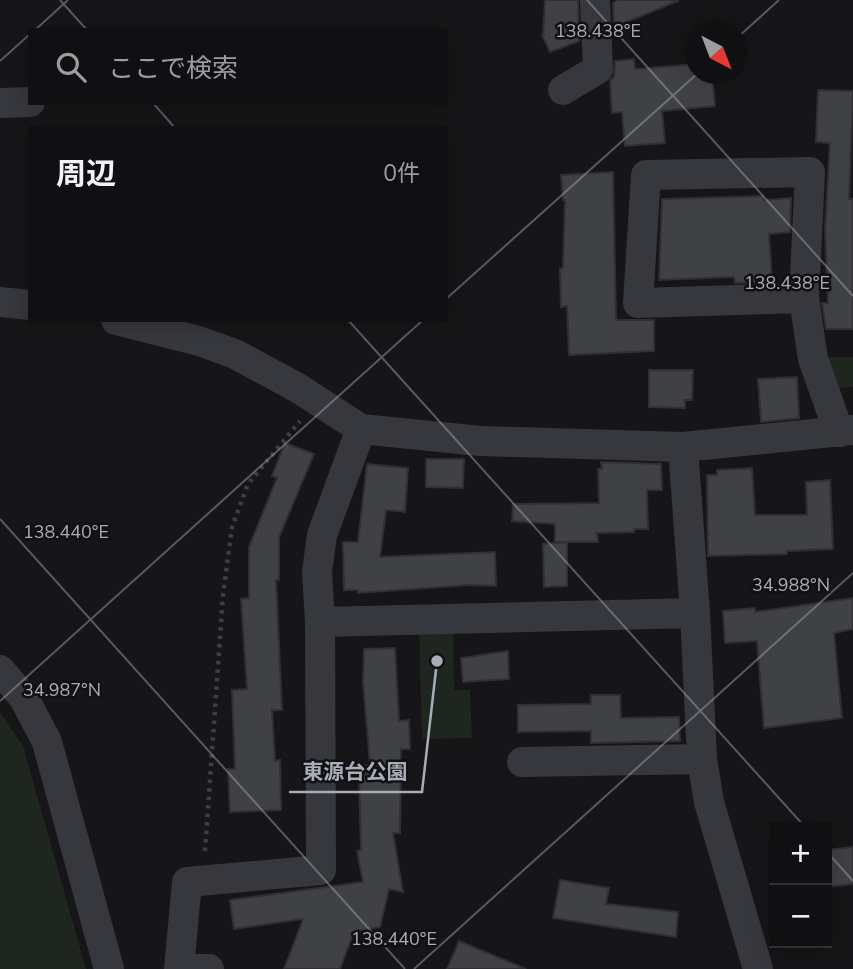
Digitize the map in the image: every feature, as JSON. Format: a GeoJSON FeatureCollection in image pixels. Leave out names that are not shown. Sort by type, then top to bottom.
{"type":"FeatureCollection","features":[{"type":"Feature","properties":{"kind":"street"},"geometry":{"type":"LineString","coordinates":[[563,90],[598,69],[595,0]]}},
{"type":"Feature","properties":{"kind":"street"},"geometry":{"type":"LineString","coordinates":[[0,103],[28,102]]}},
{"type":"Feature","properties":{"kind":"street"},"geometry":{"type":"LineString","coordinates":[[124,322],[199,341],[234,354],[361,429],[480,441],[683,447],[846,431],[813,359],[804,298],[810,172],[646,175],[638,303],[804,298]]}},
{"type":"Feature","properties":{"kind":"street"},"geometry":{"type":"LineString","coordinates":[[0,303],[28,305]]}},
{"type":"Feature","properties":{"kind":"street"},"geometry":{"type":"LineString","coordinates":[[179,969],[187,882],[321,870],[320,622],[317,572],[322,535],[361,429]]}},
{"type":"Feature","properties":{"kind":"street"},"geometry":{"type":"LineString","coordinates":[[683,447],[702,759],[709,802],[758,969]]}},
{"type":"Feature","properties":{"kind":"street"},"geometry":{"type":"LineString","coordinates":[[320,622],[695,613]]}},
{"type":"Feature","properties":{"kind":"street"},"geometry":{"type":"LineString","coordinates":[[0,670],[24,698],[47,742],[109,969]]}},
{"type":"Feature","properties":{"kind":"street"},"geometry":{"type":"LineString","coordinates":[[522,762],[702,759]]}},
{"type":"Feature","properties":{"kind":"street"},"geometry":{"type":"LineString","coordinates":[[196,969],[209,969]]}},
{"type":"Feature","properties":{"kind":"path"},"geometry":{"type":"LineString","coordinates":[[204,881],[223,595],[232,527],[248,484],[317,402]]}},
{"type":"Feature","properties":{"kind":"shaded area"},"geometry":{"type":"Polygon","coordinates":[[[826,357],[853,357],[853,387],[833,388],[826,357]]]}},
{"type":"Feature","properties":{"kind":"shaded area"},"geometry":{"type":"Polygon","coordinates":[[[419,632],[453,632],[454,690],[470,690],[472,738],[422,739],[419,632]]]}},
{"type":"Feature","properties":{"kind":"shaded area"},"geometry":{"type":"Polygon","coordinates":[[[0,712],[23,746],[86,969],[0,969],[0,712]]]}},
{"type":"Feature","properties":{"kind":"building"},"geometry":{"type":"Polygon","coordinates":[[[545,0],[578,0],[579,41],[550,52],[542,35],[545,34],[545,0]]]}},
{"type":"Feature","properties":{"kind":"building"},"geometry":{"type":"Polygon","coordinates":[[[618,0],[678,1],[614,27],[613,3],[618,0]]]}},
{"type":"Feature","properties":{"kind":"building"},"geometry":{"type":"Polygon","coordinates":[[[634,59],[635,69],[685,65],[685,84],[713,84],[715,106],[662,111],[665,143],[625,146],[622,112],[612,113],[610,81],[614,77],[615,61],[634,59]]]}},
{"type":"Feature","properties":{"kind":"building"},"geometry":{"type":"Polygon","coordinates":[[[818,90],[853,91],[849,199],[853,199],[853,329],[826,329],[822,303],[828,303],[825,230],[830,143],[816,142],[818,90]]]}},
{"type":"Feature","properties":{"kind":"building"},"geometry":{"type":"Polygon","coordinates":[[[613,172],[616,320],[654,320],[654,351],[569,355],[567,306],[561,307],[560,269],[563,268],[565,200],[561,175],[613,172]]]}},
{"type":"Feature","properties":{"kind":"building"},"geometry":{"type":"Polygon","coordinates":[[[763,196],[764,200],[791,198],[790,232],[769,234],[772,281],[735,283],[734,277],[659,280],[662,199],[763,196]]]}},
{"type":"Feature","properties":{"kind":"building"},"geometry":{"type":"Polygon","coordinates":[[[649,370],[693,370],[692,400],[685,400],[685,408],[649,407],[649,370]]]}},
{"type":"Feature","properties":{"kind":"building"},"geometry":{"type":"Polygon","coordinates":[[[797,377],[799,418],[761,422],[758,379],[797,377]]]}},
{"type":"Feature","properties":{"kind":"building"},"geometry":{"type":"Polygon","coordinates":[[[285,443],[314,454],[279,537],[279,580],[276,580],[282,710],[272,710],[275,761],[280,760],[281,810],[230,812],[228,769],[235,769],[232,690],[247,689],[241,599],[249,598],[249,547],[277,478],[272,476],[285,443]]]}},
{"type":"Feature","properties":{"kind":"building"},"geometry":{"type":"Polygon","coordinates":[[[426,459],[464,459],[463,488],[426,487],[426,459]]]}},
{"type":"Feature","properties":{"kind":"building"},"geometry":{"type":"Polygon","coordinates":[[[601,462],[661,464],[662,490],[647,490],[648,529],[597,533],[598,542],[555,542],[555,524],[512,521],[513,504],[599,503],[598,469],[602,469],[601,462]]]}},
{"type":"Feature","properties":{"kind":"building"},"geometry":{"type":"Polygon","coordinates":[[[367,464],[408,468],[405,512],[386,510],[380,557],[495,552],[496,586],[469,585],[358,593],[358,590],[344,590],[343,542],[358,542],[367,464]]]}},
{"type":"Feature","properties":{"kind":"building"},"geometry":{"type":"Polygon","coordinates":[[[752,468],[755,515],[807,515],[806,482],[830,480],[833,549],[787,551],[787,554],[708,556],[707,475],[717,475],[717,470],[752,468]]]}},
{"type":"Feature","properties":{"kind":"building"},"geometry":{"type":"Polygon","coordinates":[[[567,542],[567,586],[544,587],[543,544],[567,542]]]}},
{"type":"Feature","properties":{"kind":"building"},"geometry":{"type":"Polygon","coordinates":[[[853,598],[853,629],[834,633],[842,718],[764,728],[757,641],[725,643],[723,611],[755,608],[755,612],[853,598]]]}},
{"type":"Feature","properties":{"kind":"building"},"geometry":{"type":"Polygon","coordinates":[[[395,648],[399,721],[409,720],[410,749],[401,749],[400,833],[393,833],[403,892],[389,889],[380,927],[354,932],[340,969],[284,969],[303,919],[234,929],[230,900],[363,882],[357,851],[361,850],[359,775],[366,775],[366,765],[370,765],[363,681],[364,649],[395,648]]]}},
{"type":"Feature","properties":{"kind":"building"},"geometry":{"type":"Polygon","coordinates":[[[508,651],[509,679],[463,682],[461,658],[508,651]]]}},
{"type":"Feature","properties":{"kind":"building"},"geometry":{"type":"Polygon","coordinates":[[[591,695],[620,695],[621,718],[679,717],[680,741],[591,743],[591,731],[518,732],[518,705],[591,704],[591,695]]]}},
{"type":"Feature","properties":{"kind":"building"},"geometry":{"type":"Polygon","coordinates":[[[853,847],[853,884],[832,886],[832,849],[853,847]]]}},
{"type":"Feature","properties":{"kind":"building"},"geometry":{"type":"Polygon","coordinates":[[[560,880],[609,888],[606,904],[678,912],[676,937],[553,918],[560,880]]]}},
{"type":"Feature","properties":{"kind":"building"},"geometry":{"type":"Polygon","coordinates":[[[459,941],[526,969],[447,969],[459,941]]]}},
{"type":"Feature","properties":{"kind":"place","name":"東源台公園"},"geometry":{"type":"Point","coordinates":[437,661]}}]}
